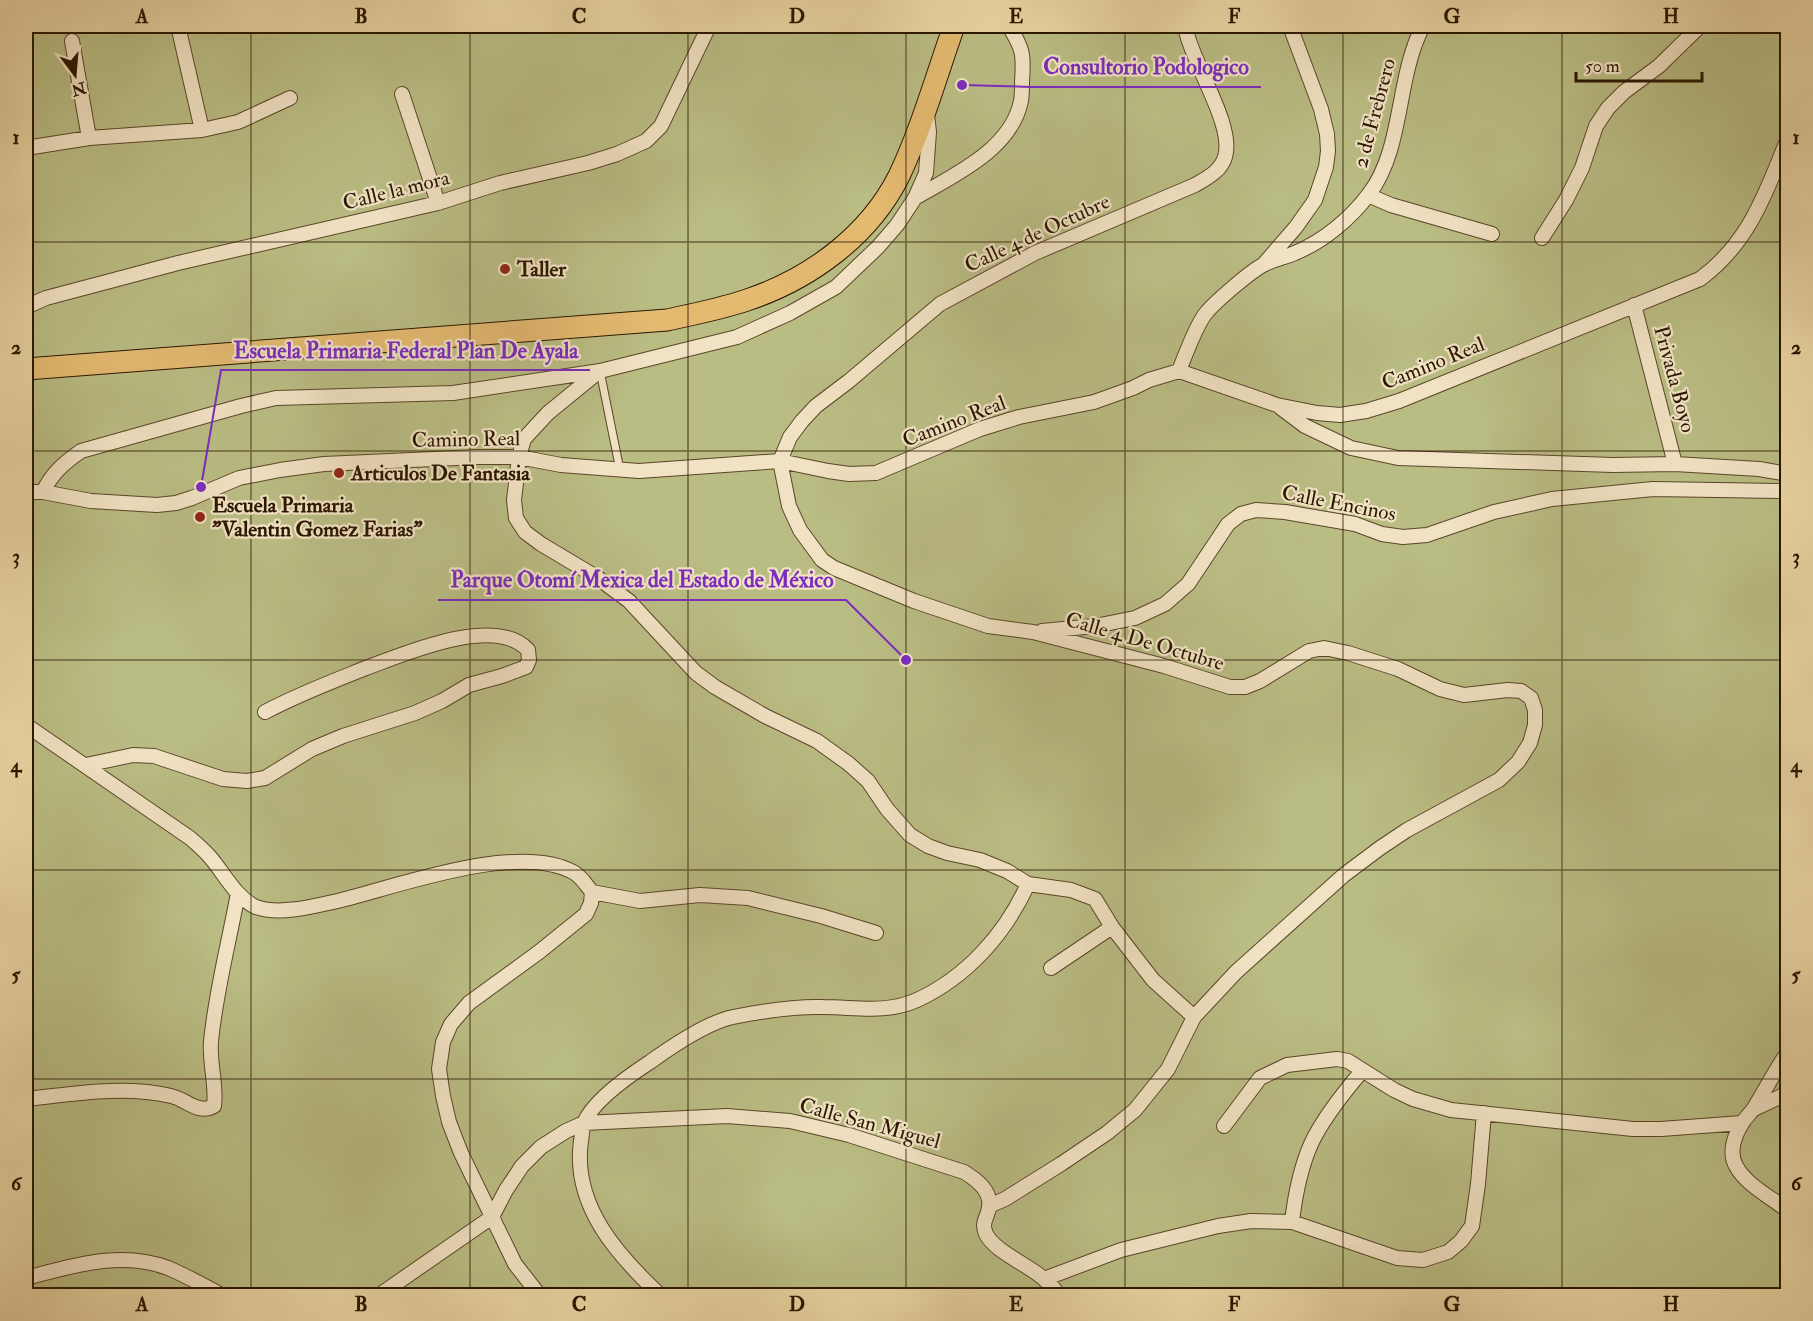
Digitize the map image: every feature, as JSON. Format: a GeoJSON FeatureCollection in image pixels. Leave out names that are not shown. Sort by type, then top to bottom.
{"type":"FeatureCollection","features":[{"type":"Feature","properties":{"kind":"main road"},"geometry":{"type":"LineString","coordinates":[[26,369],[668,320],[730,305],[777,289],[822,264],[858,233],[881,205],[899,176],[926,108],[954,26]]}},
{"type":"Feature","properties":{"kind":"street"},"geometry":{"type":"LineString","coordinates":[[178,26],[202,130]]}},
{"type":"Feature","properties":{"kind":"street","name":"Calle la mora"},"geometry":{"type":"LineString","coordinates":[[26,307],[46,298],[178,263],[438,203],[500,183],[617,154],[646,141],[661,126],[709,26]]}},
{"type":"Feature","properties":{"kind":"street"},"geometry":{"type":"LineString","coordinates":[[915,198],[984,155],[1004,136],[1011,125],[1021,100],[1024,58],[1020,45],[1009,26]]}},
{"type":"Feature","properties":{"kind":"street","name":"Calle 4 de Octubre"},"geometry":{"type":"LineString","coordinates":[[780,461],[790,437],[816,406],[940,304],[1035,253],[1195,185],[1210,177],[1220,167],[1225,157],[1226,131],[1193,56],[1185,26]]}},
{"type":"Feature","properties":{"kind":"street"},"geometry":{"type":"LineString","coordinates":[[1264,264],[1315,200],[1329,151],[1321,109],[1290,26]]}},
{"type":"Feature","properties":{"kind":"street","name":"2 de Frebrero"},"geometry":{"type":"LineString","coordinates":[[1179,371],[1204,314],[1264,264],[1312,245],[1350,215],[1368,195],[1386,164],[1414,42],[1423,26]]}},
{"type":"Feature","properties":{"kind":"street"},"geometry":{"type":"LineString","coordinates":[[1542,238],[1566,200],[1582,168],[1596,126],[1608,108],[1624,92],[1659,66],[1700,26]]}},
{"type":"Feature","properties":{"kind":"street"},"geometry":{"type":"LineString","coordinates":[[72,41],[89,138]]}},
{"type":"Feature","properties":{"kind":"street"},"geometry":{"type":"LineString","coordinates":[[402,94],[438,203]]}},
{"type":"Feature","properties":{"kind":"street"},"geometry":{"type":"LineString","coordinates":[[26,148],[89,138],[202,130],[238,122],[290,98]]}},
{"type":"Feature","properties":{"kind":"street"},"geometry":{"type":"LineString","coordinates":[[43,492],[49,479],[62,465],[81,452],[249,404],[276,398],[453,393],[600,371],[737,337],[790,313],[836,287],[878,247],[897,225],[915,198],[923,181],[928,161],[929,132],[926,108]]}},
{"type":"Feature","properties":{"kind":"street","name":"Camino Real"},"geometry":{"type":"LineString","coordinates":[[26,492],[43,492],[91,501],[157,505],[192,498],[239,478],[280,470],[370,462],[519,457],[561,465],[639,471],[780,461],[849,474],[876,473],[980,429],[1037,413],[1094,402],[1149,380],[1179,371],[1278,405],[1340,415],[1366,411],[1399,401],[1700,279],[1718,266],[1735,246],[1764,197],[1788,138]]}},
{"type":"Feature","properties":{"kind":"street"},"geometry":{"type":"LineString","coordinates":[[1368,195],[1391,205],[1492,234]]}},
{"type":"Feature","properties":{"kind":"street","name":"Privada Boyo"},"geometry":{"type":"LineString","coordinates":[[1634,306],[1675,464]]}},
{"type":"Feature","properties":{"kind":"street"},"geometry":{"type":"LineString","coordinates":[[600,371],[534,426],[524,439],[519,457],[514,500],[516,518],[525,532],[598,578],[629,601],[696,673],[715,687],[765,716],[817,741],[849,764],[868,781],[887,810],[910,835],[946,853],[980,860],[1007,870],[1028,885],[1071,890],[1095,898],[1112,927],[1154,980],[1194,1017],[1168,1069],[1135,1110],[1107,1133],[1070,1158],[1005,1199],[989,1206]]}},
{"type":"Feature","properties":{"kind":"street"},"geometry":{"type":"LineString","coordinates":[[1278,405],[1305,426],[1351,448],[1398,458],[1613,465],[1675,464],[1759,469],[1788,474]]}},
{"type":"Feature","properties":{"kind":"street","name":"Calle 4 De Octubre"},"geometry":{"type":"LineString","coordinates":[[780,461],[789,506],[800,530],[822,560],[857,578],[953,616],[988,626],[1033,632],[1164,666],[1230,687],[1245,687],[1260,681],[1309,651],[1324,648],[1398,669],[1440,689],[1464,695],[1508,690],[1521,691],[1531,698],[1535,710],[1535,725],[1530,742],[1518,762],[1499,780],[1407,830],[1344,875],[1236,972],[1194,1017]]}},
{"type":"Feature","properties":{"kind":"street","name":"Calle Encinos"},"geometry":{"type":"LineString","coordinates":[[1033,632],[1095,626],[1135,618],[1165,604],[1188,584],[1228,524],[1241,514],[1256,510],[1285,512],[1343,522],[1382,534],[1403,537],[1427,535],[1494,512],[1552,499],[1653,489],[1788,491]]}},
{"type":"Feature","properties":{"kind":"street"},"geometry":{"type":"LineString","coordinates":[[86,765],[134,755],[154,756],[223,779],[247,781],[265,778],[312,749],[343,736],[415,713],[469,685],[526,667],[529,660],[528,650],[522,643],[516,641],[485,636],[442,641],[297,694],[265,712]]}},
{"type":"Feature","properties":{"kind":"street"},"geometry":{"type":"LineString","coordinates":[[26,725],[190,838],[209,855],[238,893],[256,906],[281,910],[313,907],[458,869],[512,862],[547,865],[573,872],[583,879],[592,892],[591,903],[586,914],[469,1003],[451,1024],[443,1042],[440,1069],[449,1122],[461,1153],[515,1264],[540,1296]]}},
{"type":"Feature","properties":{"kind":"street"},"geometry":{"type":"LineString","coordinates":[[661,1296],[614,1247],[589,1206],[579,1159],[584,1123],[601,1100],[637,1071],[695,1034],[729,1018],[776,1009],[823,1007],[879,1010],[919,999],[970,964],[990,946],[1017,908],[1028,885]]}},
{"type":"Feature","properties":{"kind":"street"},"geometry":{"type":"LineString","coordinates":[[592,892],[640,901],[700,896],[748,898],[821,916],[876,933]]}},
{"type":"Feature","properties":{"kind":"street"},"geometry":{"type":"LineString","coordinates":[[26,1099],[131,1090],[173,1096],[193,1106],[208,1110],[214,1106],[211,1043],[217,998],[238,893]]}},
{"type":"Feature","properties":{"kind":"street"},"geometry":{"type":"LineString","coordinates":[[1051,968],[1112,927]]}},
{"type":"Feature","properties":{"kind":"street"},"geometry":{"type":"LineString","coordinates":[[1788,1052],[1763,1089],[1754,1109],[1742,1123],[1733,1145],[1732,1154],[1743,1176],[1788,1211]]}},
{"type":"Feature","properties":{"kind":"street"},"geometry":{"type":"LineString","coordinates":[[1224,1126],[1260,1078],[1296,1064],[1338,1059],[1348,1061],[1413,1099],[1451,1110],[1633,1129],[1742,1123]]}},
{"type":"Feature","properties":{"kind":"street"},"geometry":{"type":"LineString","coordinates":[[1292,1222],[1299,1179],[1312,1143],[1342,1096],[1362,1071]]}},
{"type":"Feature","properties":{"kind":"street"},"geometry":{"type":"LineString","coordinates":[[1754,1109],[1788,1093]]}},
{"type":"Feature","properties":{"kind":"street"},"geometry":{"type":"LineString","coordinates":[[1044,1279],[1121,1250],[1218,1226],[1251,1221],[1292,1222],[1397,1258],[1423,1260],[1448,1251],[1461,1241],[1472,1226],[1484,1113]]}},
{"type":"Feature","properties":{"kind":"street","name":"Calle San Miguel"},"geometry":{"type":"LineString","coordinates":[[492,1217],[506,1190],[529,1160],[542,1147],[566,1131],[584,1123],[727,1116],[790,1121],[820,1127],[964,1172],[978,1180],[986,1190],[989,1206],[983,1223],[987,1235],[995,1245],[1044,1279],[1060,1296]]}},
{"type":"Feature","properties":{"kind":"street"},"geometry":{"type":"LineString","coordinates":[[378,1296],[492,1217]]}},
{"type":"Feature","properties":{"kind":"street"},"geometry":{"type":"LineString","coordinates":[[26,1278],[90,1262],[115,1259],[166,1267],[223,1296]]}},
{"type":"Feature","properties":{"kind":"lane"},"geometry":{"type":"LineString","coordinates":[[600,371],[620,470]]}},
{"type":"Feature","properties":{"kind":"green space"},"geometry":{"type":"Polygon","coordinates":[[[26,26],[1787,26],[1787,1295],[26,1295],[26,26]]]}},
{"type":"Feature","properties":{"kind":"place","name":"Consultorio Podologico"},"geometry":{"type":"Point","coordinates":[962,85]}},
{"type":"Feature","properties":{"kind":"place","name":"Taller"},"geometry":{"type":"Point","coordinates":[505,269]}},
{"type":"Feature","properties":{"kind":"place","name":"Articulos De Fantasia"},"geometry":{"type":"Point","coordinates":[339,473]}},
{"type":"Feature","properties":{"kind":"place","name":"Escuela Primaria Federal Plan De Ayala"},"geometry":{"type":"Point","coordinates":[201,487]}},
{"type":"Feature","properties":{"kind":"place","name":"Escuela Primaria \"Valentin Gomez Farias\""},"geometry":{"type":"Point","coordinates":[200,517]}},
{"type":"Feature","properties":{"kind":"place","name":"Parque Otomí Mexica del Estado de México"},"geometry":{"type":"Point","coordinates":[906,660]}}]}
